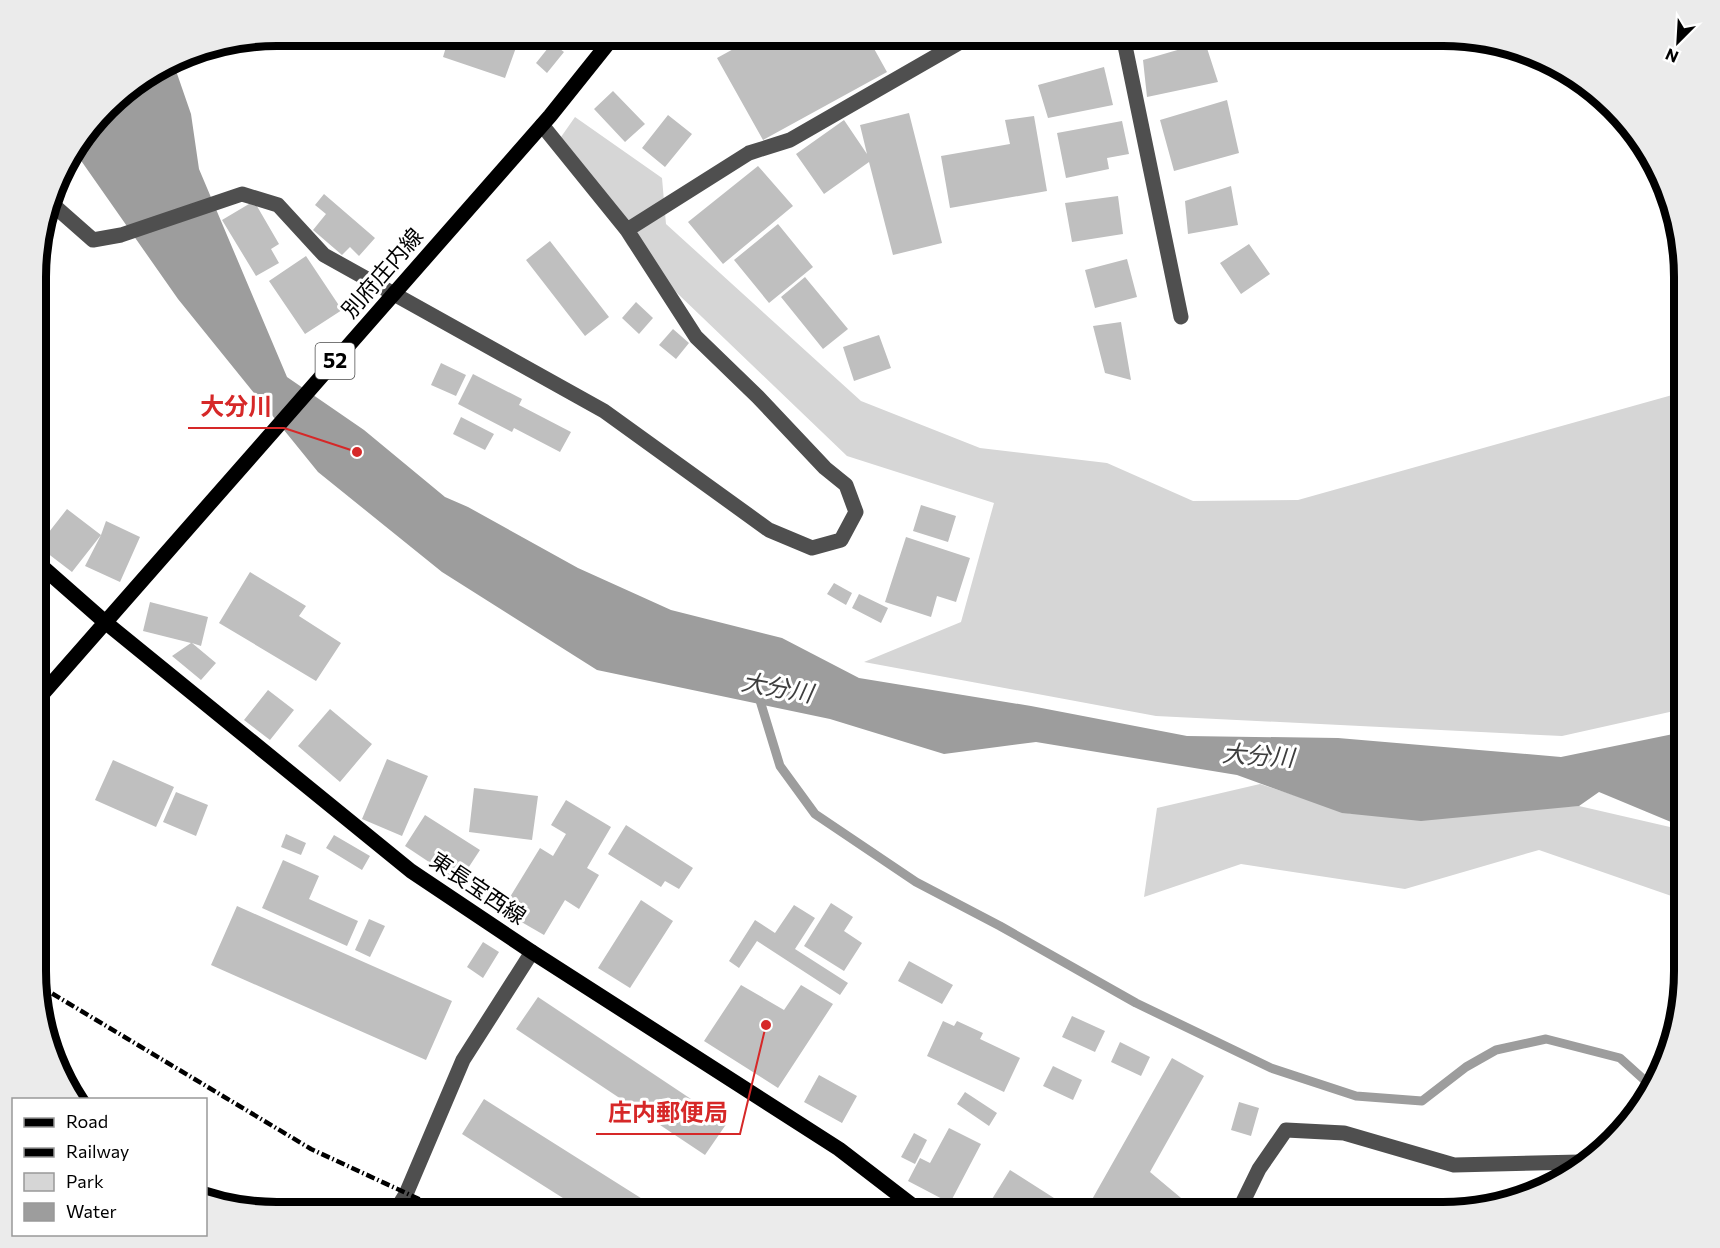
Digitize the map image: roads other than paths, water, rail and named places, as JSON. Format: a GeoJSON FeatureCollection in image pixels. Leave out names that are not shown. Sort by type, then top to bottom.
{"type":"FeatureCollection","features":[{"type":"Feature","properties":{"kind":"main road","name":"別府庄内線"},"geometry":{"type":"LineString","coordinates":[[46,690],[542,125],[606,46]]}},
{"type":"Feature","properties":{"kind":"main road","name":"東長宝西線"},"geometry":{"type":"LineString","coordinates":[[46,570],[105,622],[411,871],[532,952],[839,1149],[908,1202]]}},
{"type":"Feature","properties":{"kind":"street"},"geometry":{"type":"LineString","coordinates":[[627,230],[749,153],[790,140],[954,46]]}},
{"type":"Feature","properties":{"kind":"street"},"geometry":{"type":"LineString","coordinates":[[1125,46],[1181,317]]}},
{"type":"Feature","properties":{"kind":"street"},"geometry":{"type":"LineString","coordinates":[[57,208],[93,240],[121,235],[242,194],[278,205],[324,255],[604,411],[769,530],[812,548],[841,540],[856,512],[846,485],[825,468],[758,397],[696,337],[627,230],[542,125]]}},
{"type":"Feature","properties":{"kind":"street"},"geometry":{"type":"LineString","coordinates":[[401,1202],[464,1060],[532,952]]}},
{"type":"Feature","properties":{"kind":"street"},"geometry":{"type":"LineString","coordinates":[[1243,1202],[1259,1169],[1286,1130],[1344,1133],[1454,1165],[1572,1162]]}},
{"type":"Feature","properties":{"kind":"water"},"geometry":{"type":"Polygon","coordinates":[[[176,70],[191,114],[199,169],[287,377],[364,430],[445,497],[468,507],[578,568],[671,610],[782,638],[859,678],[1031,706],[1187,736],[1338,738],[1561,757],[1674,734],[1674,823],[1599,792],[1579,806],[1421,821],[1342,813],[1237,775],[1036,742],[944,754],[830,719],[597,670],[442,572],[318,472],[178,299],[79,158],[114,114],[149,85],[176,70]]]}},
{"type":"Feature","properties":{"kind":"waterway"},"geometry":{"type":"LineString","coordinates":[[758,694],[780,766],[815,814],[916,882],[1000,926],[1136,1003],[1271,1068],[1356,1096],[1422,1101],[1466,1067],[1496,1050],[1546,1039],[1620,1058],[1646,1081]]}},
{"type":"Feature","properties":{"kind":"railway"},"geometry":{"type":"LineString","coordinates":[[47,991],[311,1149],[425,1202]]}},
{"type":"Feature","properties":{"kind":"place","name":"大分川"},"geometry":{"type":"Point","coordinates":[357,452]}},
{"type":"Feature","properties":{"kind":"place","name":"庄内郵便局"},"geometry":{"type":"Point","coordinates":[766,1025]}}]}
